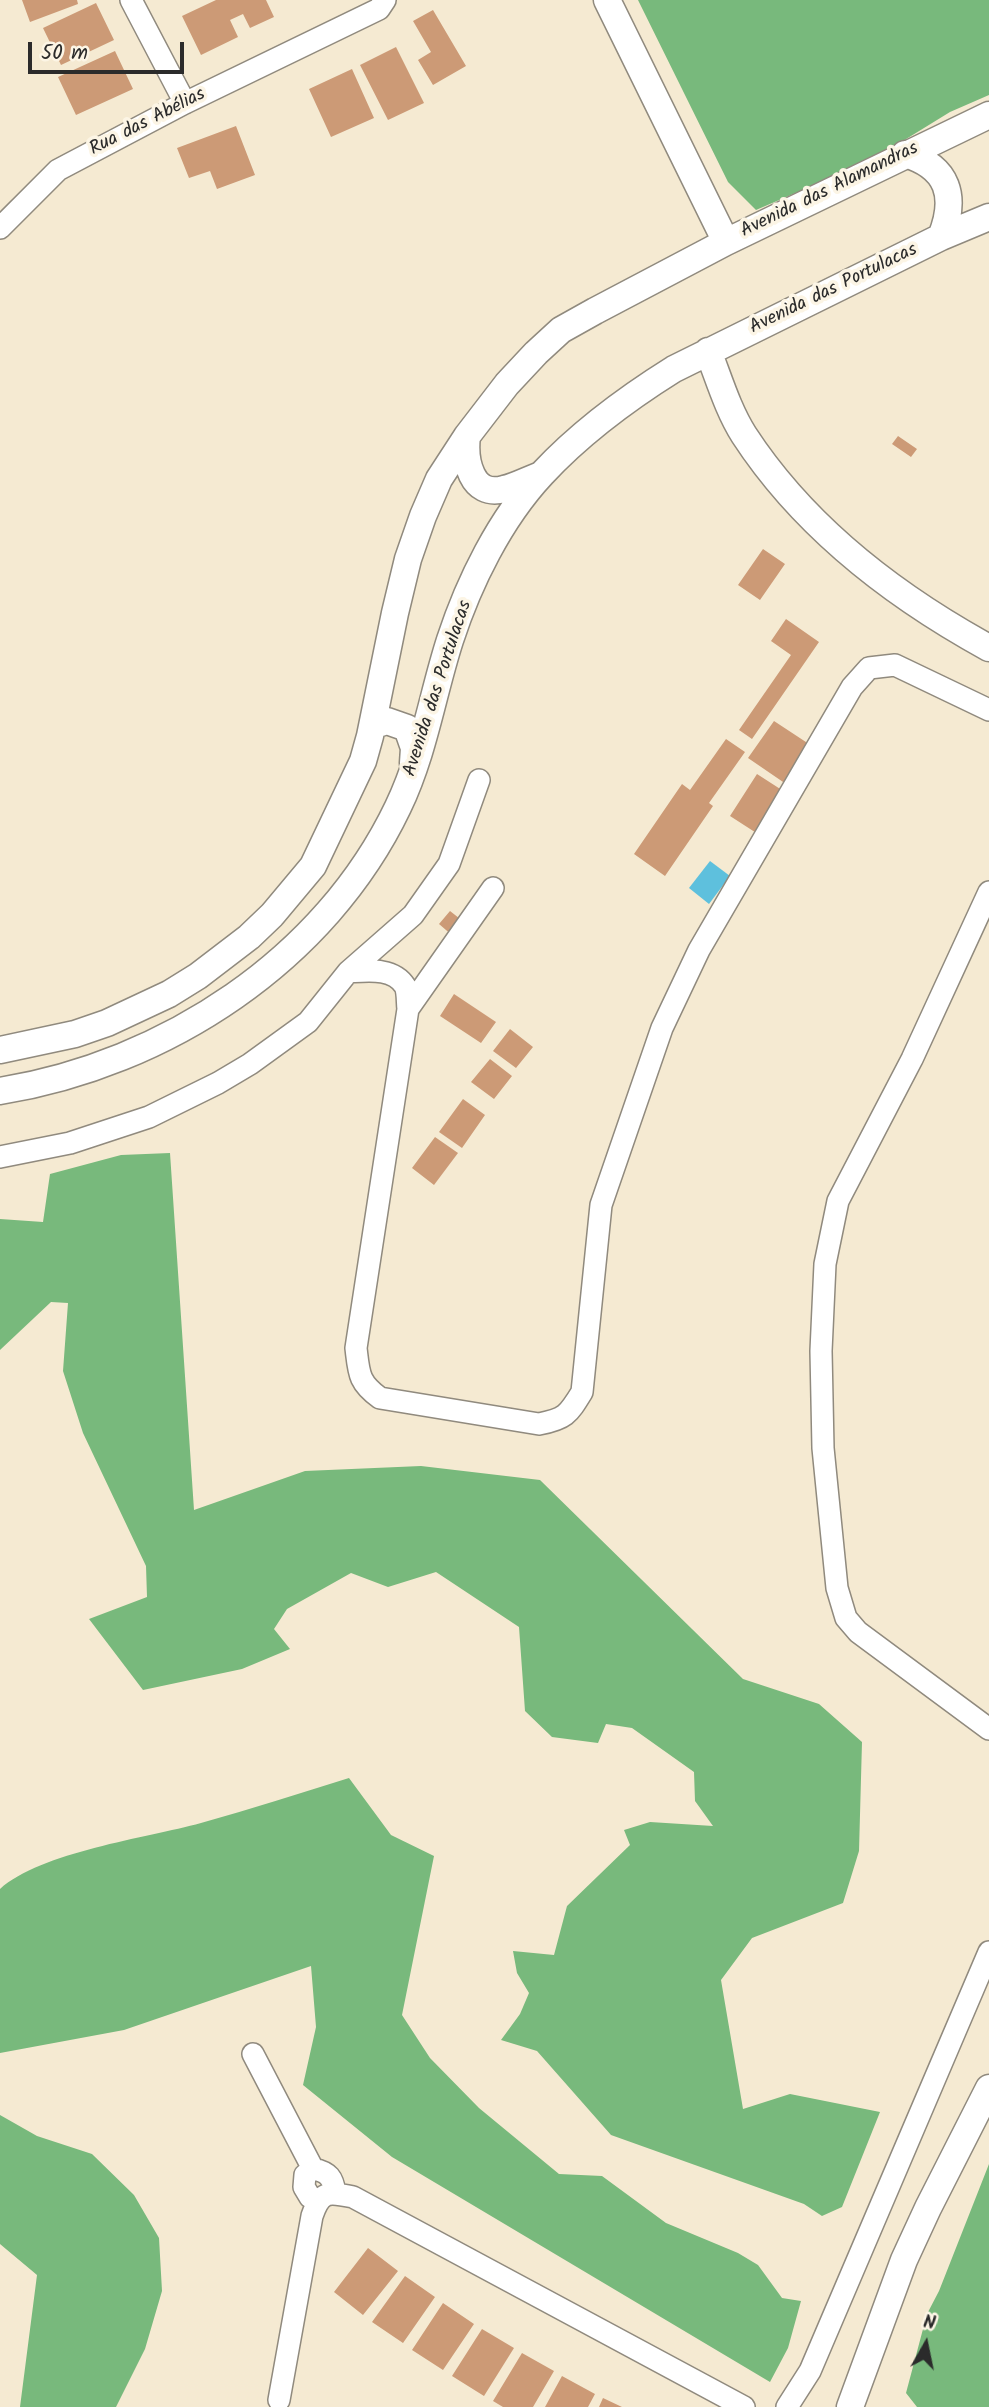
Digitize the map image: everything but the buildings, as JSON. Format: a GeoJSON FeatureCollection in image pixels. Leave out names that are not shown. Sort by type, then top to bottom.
{"type":"FeatureCollection","features":[{"type":"Feature","properties":{"kind":"street"},"geometry":{"type":"LineString","coordinates":[[131,0],[185,103]]}},
{"type":"Feature","properties":{"kind":"street","name":"Rua das Abélias"},"geometry":{"type":"LineString","coordinates":[[0,228],[58,170],[185,103],[379,9],[385,0]]}},
{"type":"Feature","properties":{"kind":"street","name":"Avenida das Alamandras"},"geometry":{"type":"LineString","coordinates":[[607,0],[726,242],[905,153],[989,115]]}},
{"type":"Feature","properties":{"kind":"street"},"geometry":{"type":"LineString","coordinates":[[905,153],[924,159],[941,173],[948,193],[949,211],[941,237]]}},
{"type":"Feature","properties":{"kind":"street","name":"Avenida das Portulacas"},"geometry":{"type":"LineString","coordinates":[[0,1091],[65,1077],[145,1047],[203,1016],[246,987],[305,937],[357,878],[398,808],[412,775],[440,671],[465,602],[512,514],[542,474],[611,411],[708,351],[941,237],[989,217]]}},
{"type":"Feature","properties":{"kind":"street"},"geometry":{"type":"LineString","coordinates":[[0,1050],[75,1034],[139,1010],[198,976],[249,937],[279,907],[313,866],[363,761],[374,724],[408,559],[439,480],[467,436],[507,384],[561,330],[726,242]]}},
{"type":"Feature","properties":{"kind":"street"},"geometry":{"type":"LineString","coordinates":[[708,351],[743,433],[768,467],[813,518],[884,583],[989,648]]}},
{"type":"Feature","properties":{"kind":"street"},"geometry":{"type":"LineString","coordinates":[[467,436],[468,468],[472,476],[487,489],[505,489],[542,474]]}},
{"type":"Feature","properties":{"kind":"street"},"geometry":{"type":"LineString","coordinates":[[348,972],[376,970],[393,975],[405,987],[408,1009],[356,1348],[359,1377],[368,1389],[380,1398],[539,1424],[561,1420],[582,1392],[601,1205],[662,1028],[699,950],[852,687],[869,668],[895,665],[989,710]]}},
{"type":"Feature","properties":{"kind":"street"},"geometry":{"type":"LineString","coordinates":[[374,724],[387,721],[407,729],[414,748],[412,775]]}},
{"type":"Feature","properties":{"kind":"street"},"geometry":{"type":"LineString","coordinates":[[0,1157],[70,1143],[149,1117],[250,1065],[308,1022],[348,972],[413,915],[449,864],[478,780]]}},
{"type":"Feature","properties":{"kind":"street"},"geometry":{"type":"LineString","coordinates":[[408,1009],[494,888]]}},
{"type":"Feature","properties":{"kind":"street"},"geometry":{"type":"LineString","coordinates":[[989,892],[912,1059],[838,1201],[825,1264],[821,1351],[824,1448],[837,1588],[846,1618],[858,1632],[989,1729]]}},
{"type":"Feature","properties":{"kind":"street"},"geometry":{"type":"LineString","coordinates":[[787,2407],[810,2371],[989,1952]]}},
{"type":"Feature","properties":{"kind":"street"},"geometry":{"type":"LineString","coordinates":[[253,2054],[313,2169],[306,2175],[304,2187],[326,2198],[354,2197],[744,2407]]}},
{"type":"Feature","properties":{"kind":"street"},"geometry":{"type":"LineString","coordinates":[[850,2407],[904,2260],[989,2088]]}},
{"type":"Feature","properties":{"kind":"street"},"geometry":{"type":"LineString","coordinates":[[282,2405],[312,2216],[326,2198]]}},
{"type":"Feature","properties":{"kind":"green space"},"geometry":{"type":"Polygon","coordinates":[[[638,0],[989,0],[989,95],[950,112],[872,160],[756,210],[728,182],[638,0]]]}},
{"type":"Feature","properties":{"kind":"green space"},"geometry":{"type":"Polygon","coordinates":[[[170,1153],[194,1510],[305,1471],[421,1466],[540,1480],[743,1679],[819,1704],[862,1742],[859,1851],[843,1903],[752,1938],[721,1980],[743,2109],[790,2094],[880,2112],[842,2207],[822,2216],[804,2204],[611,2135],[537,2051],[501,2040],[520,2014],[529,1993],[517,1973],[513,1951],[554,1955],[567,1906],[630,1845],[624,1830],[650,1822],[713,1826],[695,1801],[694,1772],[632,1728],[606,1724],[598,1743],[552,1737],[525,1711],[519,1627],[436,1572],[388,1587],[351,1573],[287,1609],[274,1629],[290,1649],[242,1669],[143,1690],[89,1619],[147,1597],[146,1566],[83,1433],[63,1371],[68,1303],[51,1302],[0,1350],[0,1219],[43,1222],[50,1174],[121,1155],[170,1153]]]}},
{"type":"Feature","properties":{"kind":"green space"},"geometry":{"type":"Polygon","coordinates":[[[349,1778],[391,1835],[434,1856],[402,2015],[430,2058],[479,2108],[559,2174],[602,2176],[666,2223],[738,2253],[758,2265],[782,2298],[801,2301],[788,2348],[770,2382],[392,2157],[303,2085],[316,2027],[311,1966],[124,2030],[0,2053],[0,1889],[18,1876],[67,1856],[201,1823],[349,1778]]]}},
{"type":"Feature","properties":{"kind":"green space"},"geometry":{"type":"Polygon","coordinates":[[[0,2115],[37,2136],[92,2154],[134,2195],[159,2238],[162,2291],[145,2349],[116,2407],[20,2407],[37,2275],[0,2244],[0,2115]]]}},
{"type":"Feature","properties":{"kind":"green space"},"geometry":{"type":"Polygon","coordinates":[[[989,2164],[989,2407],[917,2407],[906,2393],[927,2314],[939,2291],[989,2164]]]}},
{"type":"Feature","properties":{"kind":"water"},"geometry":{"type":"Polygon","coordinates":[[[710,861],[730,876],[709,904],[689,888],[710,861]]]}}]}
